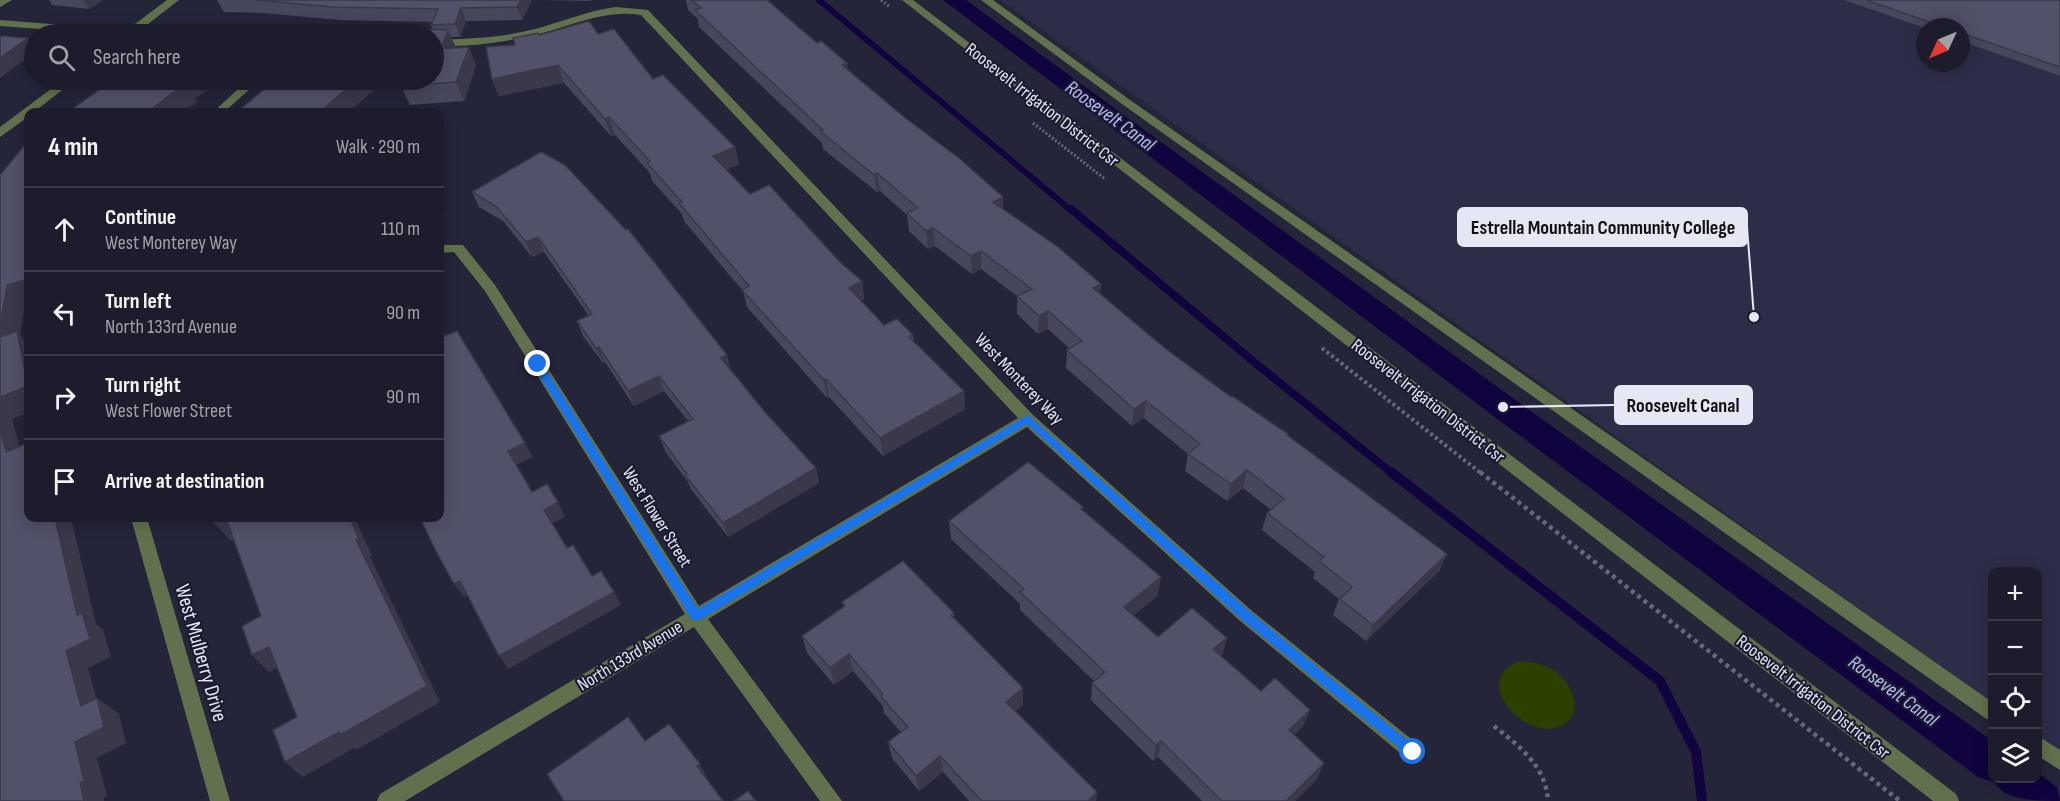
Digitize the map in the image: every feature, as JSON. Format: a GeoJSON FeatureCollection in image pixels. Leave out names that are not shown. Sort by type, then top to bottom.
{"type":"FeatureCollection","features":[{"type":"Feature","properties":{"kind":"street"},"geometry":{"type":"LineString","coordinates":[[0,4],[7,0]]}},
{"type":"Feature","properties":{"kind":"street"},"geometry":{"type":"LineString","coordinates":[[142,24],[174,0]]}},
{"type":"Feature","properties":{"kind":"street","name":"Roosevelt Irrigation District Csr"},"geometry":{"type":"LineString","coordinates":[[907,0],[1949,801]]}},
{"type":"Feature","properties":{"kind":"street"},"geometry":{"type":"LineString","coordinates":[[986,0],[1126,102],[1988,709]]}},
{"type":"Feature","properties":{"kind":"street","name":"West Monterey Way"},"geometry":{"type":"LineString","coordinates":[[444,43],[472,43],[529,33],[604,11],[626,8],[644,12],[1028,419],[1245,615],[1413,752]]}},
{"type":"Feature","properties":{"kind":"street"},"geometry":{"type":"LineString","coordinates":[[0,23],[24,25]]}},
{"type":"Feature","properties":{"kind":"street"},"geometry":{"type":"LineString","coordinates":[[33,108],[56,90]]}},
{"type":"Feature","properties":{"kind":"street"},"geometry":{"type":"LineString","coordinates":[[222,108],[243,90]]}},
{"type":"Feature","properties":{"kind":"street"},"geometry":{"type":"LineString","coordinates":[[0,133],[24,115]]}},
{"type":"Feature","properties":{"kind":"street","name":"West Flower Street"},"geometry":{"type":"LineString","coordinates":[[444,249],[458,248],[490,288],[696,616],[832,801]]}},
{"type":"Feature","properties":{"kind":"street","name":"North 133rd Avenue"},"geometry":{"type":"LineString","coordinates":[[387,801],[1028,419]]}},
{"type":"Feature","properties":{"kind":"street","name":"West Mulberry Drive"},"geometry":{"type":"LineString","coordinates":[[140,522],[220,801]]}},
{"type":"Feature","properties":{"kind":"street"},"geometry":{"type":"LineString","coordinates":[[2042,748],[2060,761]]}},
{"type":"Feature","properties":{"kind":"path"},"geometry":{"type":"LineString","coordinates":[[881,0],[898,15]]}},
{"type":"Feature","properties":{"kind":"path"},"geometry":{"type":"LineString","coordinates":[[1025,116],[1058,145],[1112,184]]}},
{"type":"Feature","properties":{"kind":"path"},"geometry":{"type":"LineString","coordinates":[[1317,344],[1900,801]]}},
{"type":"Feature","properties":{"kind":"path"},"geometry":{"type":"LineString","coordinates":[[1494,726],[1529,754],[1549,790],[1548,801]]}},
{"type":"Feature","properties":{"kind":"shaded area"},"geometry":{"type":"Polygon","coordinates":[[[1000,0],[2060,0],[2060,751],[2042,738],[2042,567],[1988,567],[1988,700],[1000,0]]]}},
{"type":"Feature","properties":{"kind":"green space"},"geometry":{"type":"Polygon","coordinates":[[[1517,662],[1531,662],[1545,666],[1560,675],[1574,698],[1575,706],[1569,721],[1561,726],[1547,729],[1533,726],[1508,708],[1501,695],[1499,683],[1504,671],[1517,662]]]}},
{"type":"Feature","properties":{"kind":"building"},"geometry":{"type":"Polygon","coordinates":[[[256,0],[521,0],[517,7],[461,8],[455,24],[444,24],[431,24],[438,9],[334,7],[256,0]]]}},
{"type":"Feature","properties":{"kind":"building"},"geometry":{"type":"Polygon","coordinates":[[[691,0],[767,0],[817,43],[821,41],[847,63],[842,65],[904,117],[960,159],[1003,197],[993,202],[1058,247],[1101,284],[1093,288],[1166,349],[1231,397],[1288,434],[1447,554],[1373,625],[1340,599],[1352,587],[1319,561],[1324,557],[1267,513],[1284,499],[1247,470],[1231,484],[1188,454],[1200,444],[1146,401],[1134,409],[1067,350],[1082,341],[1048,311],[1039,316],[1017,296],[1032,289],[981,251],[971,256],[933,228],[926,231],[907,213],[918,208],[877,173],[874,175],[820,131],[823,130],[695,10],[701,8],[691,0]]]}},
{"type":"Feature","properties":{"kind":"building"},"geometry":{"type":"Polygon","coordinates":[[[1866,0],[2060,0],[2060,67],[1970,36],[1970,18],[1918,18],[1866,0]]]}},
{"type":"Feature","properties":{"kind":"building"},"geometry":{"type":"Polygon","coordinates":[[[589,21],[598,34],[614,29],[653,79],[663,75],[735,147],[713,156],[750,194],[769,185],[842,264],[862,281],[849,288],[884,325],[897,319],[913,335],[909,337],[964,391],[880,438],[742,290],[749,286],[679,203],[682,202],[647,163],[650,161],[609,117],[605,119],[558,65],[492,79],[486,47],[515,45],[513,38],[538,33],[539,35],[589,21]]]}},
{"type":"Feature","properties":{"kind":"building"},"geometry":{"type":"Polygon","coordinates":[[[0,36],[24,38],[24,41],[0,58],[0,36]]]}},
{"type":"Feature","properties":{"kind":"building"},"geometry":{"type":"Polygon","coordinates":[[[469,47],[456,82],[444,83],[444,49],[469,47]]]}},
{"type":"Feature","properties":{"kind":"building"},"geometry":{"type":"Polygon","coordinates":[[[99,90],[176,90],[153,108],[74,108],[99,90]]]}},
{"type":"Feature","properties":{"kind":"building"},"geometry":{"type":"Polygon","coordinates":[[[263,90],[345,90],[324,108],[242,108],[263,90]]]}},
{"type":"Feature","properties":{"kind":"building"},"geometry":{"type":"Polygon","coordinates":[[[24,146],[24,281],[7,285],[0,326],[0,175],[24,146]]]}},
{"type":"Feature","properties":{"kind":"building"},"geometry":{"type":"Polygon","coordinates":[[[541,152],[565,165],[626,230],[628,229],[727,355],[721,358],[764,411],[816,468],[723,523],[685,475],[687,474],[659,436],[693,419],[659,376],[628,391],[599,347],[596,348],[577,321],[592,314],[538,237],[526,242],[496,206],[472,192],[541,152]]]}},
{"type":"Feature","properties":{"kind":"building"},"geometry":{"type":"Polygon","coordinates":[[[17,331],[24,366],[24,388],[0,397],[0,337],[17,331]]]}},
{"type":"Feature","properties":{"kind":"building"},"geometry":{"type":"Polygon","coordinates":[[[457,331],[525,443],[508,451],[532,492],[547,484],[558,502],[544,510],[567,548],[573,545],[592,576],[601,571],[614,592],[499,656],[460,581],[454,584],[422,522],[444,522],[444,334],[445,336],[457,331]]]}},
{"type":"Feature","properties":{"kind":"building"},"geometry":{"type":"Polygon","coordinates":[[[0,429],[6,452],[24,445],[24,522],[56,522],[77,615],[82,613],[90,639],[66,651],[81,706],[97,698],[104,727],[75,742],[84,781],[80,782],[84,801],[0,801],[0,429]]]}},
{"type":"Feature","properties":{"kind":"building"},"geometry":{"type":"Polygon","coordinates":[[[1028,462],[1083,507],[1081,509],[1161,577],[1124,607],[1158,637],[1192,608],[1227,638],[1213,649],[1261,691],[1275,678],[1310,710],[1289,730],[1324,763],[1286,801],[1222,801],[1161,741],[1156,745],[1092,683],[1105,672],[1020,592],[1024,589],[949,521],[1028,462]]]}},
{"type":"Feature","properties":{"kind":"building"},"geometry":{"type":"Polygon","coordinates":[[[227,522],[352,522],[359,539],[356,540],[427,686],[340,735],[339,732],[285,762],[273,730],[297,717],[269,647],[252,655],[242,626],[261,616],[227,522]]]}},
{"type":"Feature","properties":{"kind":"building"},"geometry":{"type":"Polygon","coordinates":[[[903,561],[954,613],[951,615],[1023,688],[1006,702],[1097,792],[1088,801],[982,801],[940,756],[916,776],[888,742],[908,727],[881,697],[883,694],[849,654],[830,668],[802,636],[845,606],[842,602],[903,561]]]}},
{"type":"Feature","properties":{"kind":"building"},"geometry":{"type":"Polygon","coordinates":[[[628,717],[645,741],[669,724],[700,764],[697,766],[723,801],[564,801],[547,774],[628,717]]]}},
{"type":"Feature","properties":{"kind":"building"},"geometry":{"type":"Polygon","coordinates":[[[748,791],[756,801],[734,801],[748,791]]]}},
{"type":"Feature","properties":{"kind":"waterway"},"geometry":{"type":"LineString","coordinates":[[819,0],[1072,211]]}},
{"type":"Feature","properties":{"kind":"waterway","name":"Roosevelt Canal"},"geometry":{"type":"LineString","coordinates":[[953,0],[1503,407],[1988,761]]}},
{"type":"Feature","properties":{"kind":"waterway"},"geometry":{"type":"LineString","coordinates":[[1071,209],[1254,362],[1393,474]]}},
{"type":"Feature","properties":{"kind":"waterway"},"geometry":{"type":"LineString","coordinates":[[1391,472],[1660,681],[1696,752],[1702,801]]}},
{"type":"Feature","properties":{"kind":"waterway","name":"Roosevelt Canal"},"geometry":{"type":"LineString","coordinates":[[2019,783],[2043,801]]}},
{"type":"Feature","properties":{"kind":"place","name":"Estrella Mountain Community College"},"geometry":{"type":"Point","coordinates":[1754,317]}},
{"type":"Feature","properties":{"kind":"place","name":"Roosevelt Canal"},"geometry":{"type":"Point","coordinates":[1503,407]}},
{"type":"Feature","properties":{"kind":"route"},"geometry":{"type":"LineString","coordinates":[[538,364],[696,616],[1028,419],[1245,615],[1413,752]]}}]}
